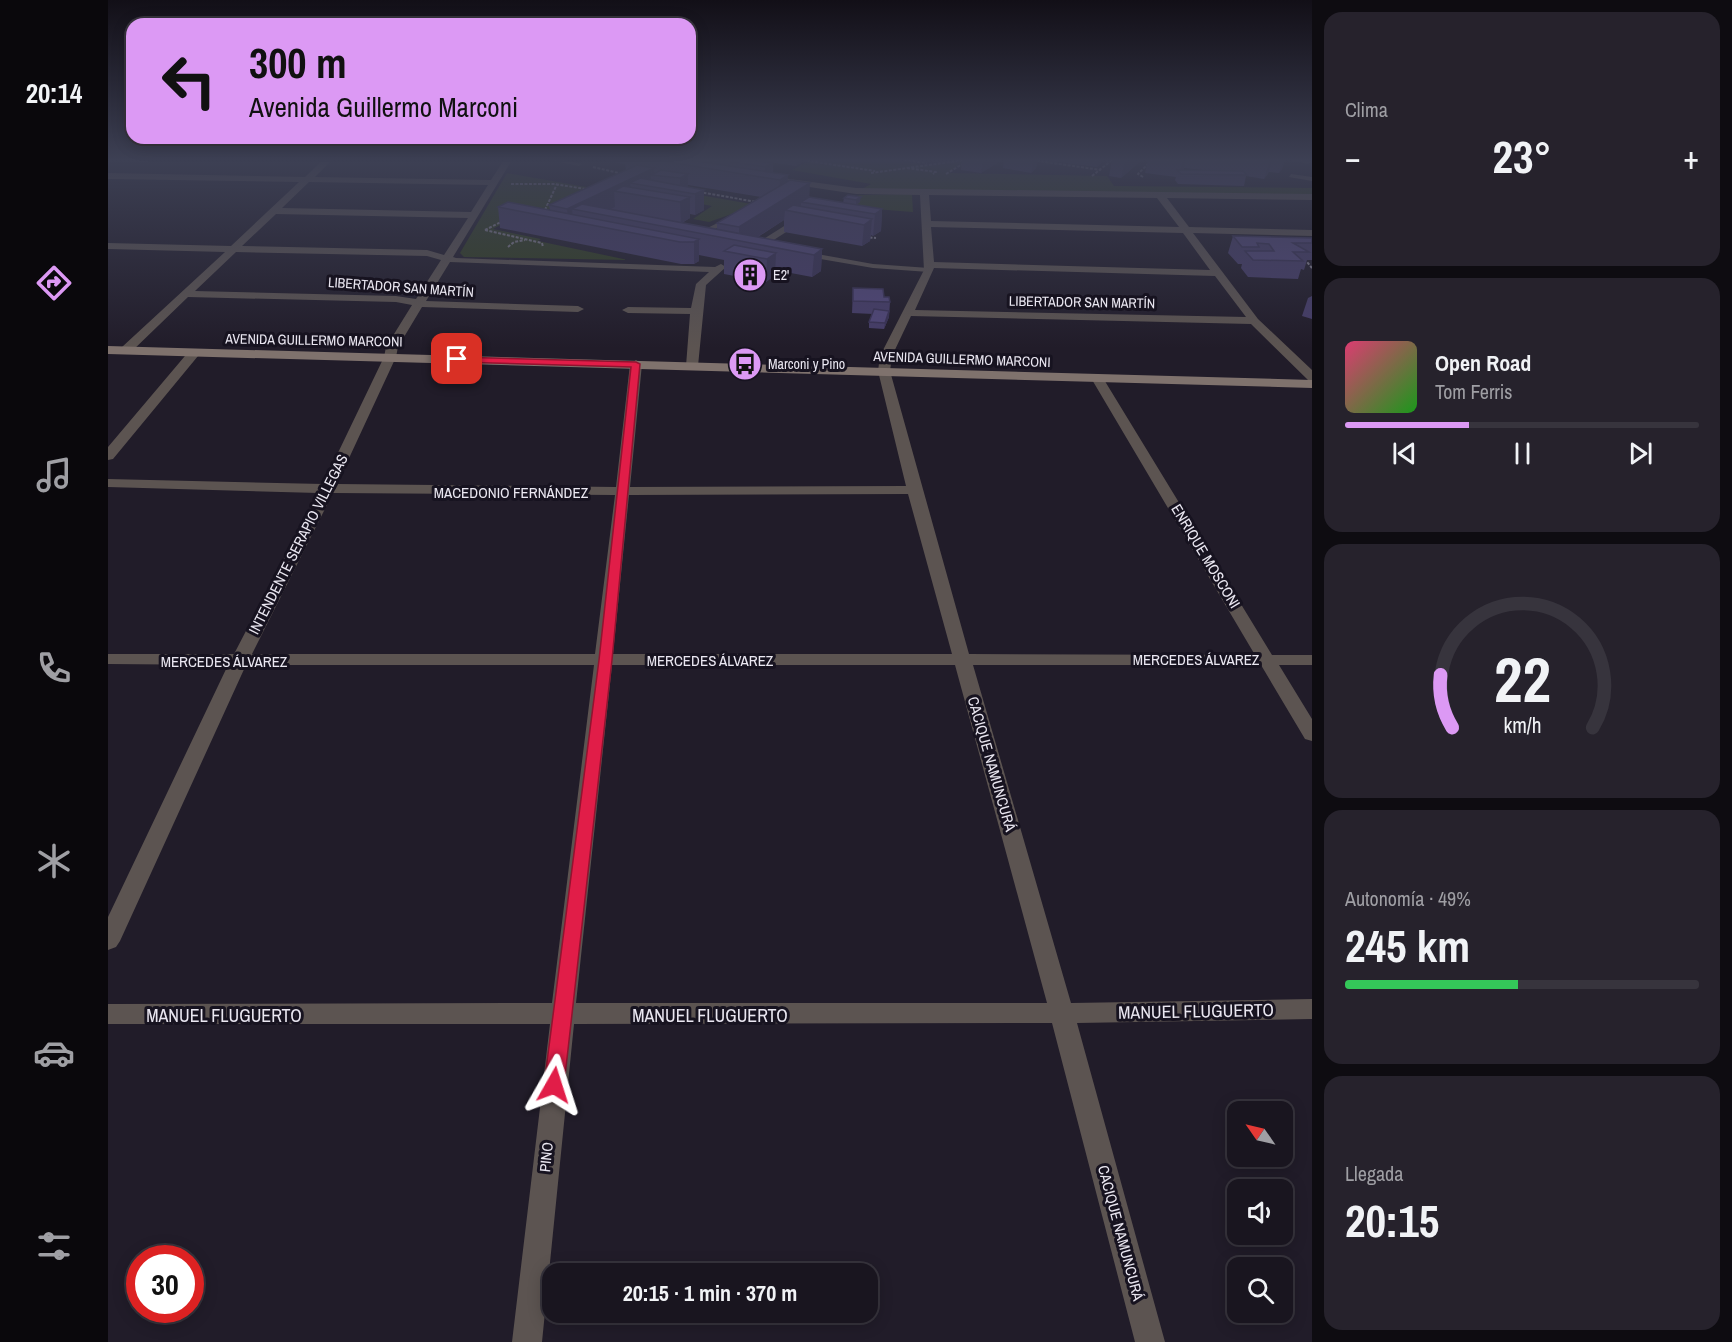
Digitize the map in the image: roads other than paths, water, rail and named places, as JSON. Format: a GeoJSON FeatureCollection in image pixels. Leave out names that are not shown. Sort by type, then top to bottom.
{"type":"FeatureCollection","features":[{"type":"Feature","properties":{"kind":"main road","name":"AVENIDA GUILLERMO MARCONI"},"geometry":{"type":"LineString","coordinates":[[108,350],[1312,384]]}},
{"type":"Feature","properties":{"kind":"street"},"geometry":{"type":"LineString","coordinates":[[126,350],[260,223]]}},
{"type":"Feature","properties":{"kind":"street","name":"INTENDENTE SERAPIO VILLEGAS"},"geometry":{"type":"LineString","coordinates":[[108,940],[238,661],[327,490],[390,357],[392,347],[418,302],[470,223]]}},
{"type":"Feature","properties":{"kind":"street"},"geometry":{"type":"LineString","coordinates":[[692,366],[696,311],[701,284],[716,270],[768,244],[797,223]]}},
{"type":"Feature","properties":{"kind":"street"},"geometry":{"type":"LineString","coordinates":[[1181,223],[1254,321],[1312,377]]}},
{"type":"Feature","properties":{"kind":"street"},"geometry":{"type":"LineString","coordinates":[[884,371],[886,356],[909,313],[929,267],[928,224],[1312,233]]}},
{"type":"Feature","properties":{"kind":"street"},"geometry":{"type":"LineString","coordinates":[[108,246],[427,253],[448,259],[692,267],[716,270]]}},
{"type":"Feature","properties":{"kind":"street"},"geometry":{"type":"LineString","coordinates":[[929,267],[1219,273]]}},
{"type":"Feature","properties":{"kind":"street","name":"LIBERTADOR SAN MARTÍN"},"geometry":{"type":"LineString","coordinates":[[185,294],[396,299],[436,306],[578,309]]}},
{"type":"Feature","properties":{"kind":"street"},"geometry":{"type":"LineString","coordinates":[[628,310],[696,311]]}},
{"type":"Feature","properties":{"kind":"street","name":"LIBERTADOR SAN MARTÍN"},"geometry":{"type":"LineString","coordinates":[[909,313],[1254,321]]}},
{"type":"Feature","properties":{"kind":"street"},"geometry":{"type":"LineString","coordinates":[[108,456],[194,353]]}},
{"type":"Feature","properties":{"kind":"street","name":"PINO"},"geometry":{"type":"LineString","coordinates":[[527,1342],[561,1015],[605,660],[636,364]]}},
{"type":"Feature","properties":{"kind":"street","name":"CACIQUE NAMUNCURÁ"},"geometry":{"type":"LineString","coordinates":[[884,371],[914,490],[1062,1013],[1150,1342]]}},
{"type":"Feature","properties":{"kind":"street","name":"ENRIQUE MOSCONI"},"geometry":{"type":"LineString","coordinates":[[1097,378],[1312,735]]}},
{"type":"Feature","properties":{"kind":"street","name":"MACEDONIO FERNÁNDEZ"},"geometry":{"type":"LineString","coordinates":[[108,483],[327,490],[622,492],[914,490]]}},
{"type":"Feature","properties":{"kind":"street","name":"MERCEDES ÁLVAREZ"},"geometry":{"type":"LineString","coordinates":[[108,659],[238,661],[963,658],[1312,660]]}},
{"type":"Feature","properties":{"kind":"street","name":"MANUEL FLUGUERTO"},"geometry":{"type":"LineString","coordinates":[[108,1014],[1062,1013],[1312,1009]]}},
{"type":"Feature","properties":{"kind":"lane"},"geometry":{"type":"LineString","coordinates":[[699,234],[725,223]]}},
{"type":"Feature","properties":{"kind":"lane"},"geometry":{"type":"LineString","coordinates":[[792,251],[855,263],[929,267]]}},
{"type":"Feature","properties":{"kind":"place","name":"E2'"},"geometry":{"type":"Point","coordinates":[750,275]}},
{"type":"Feature","properties":{"kind":"place","name":"Marconi y Pino"},"geometry":{"type":"Point","coordinates":[745,364]}}]}
